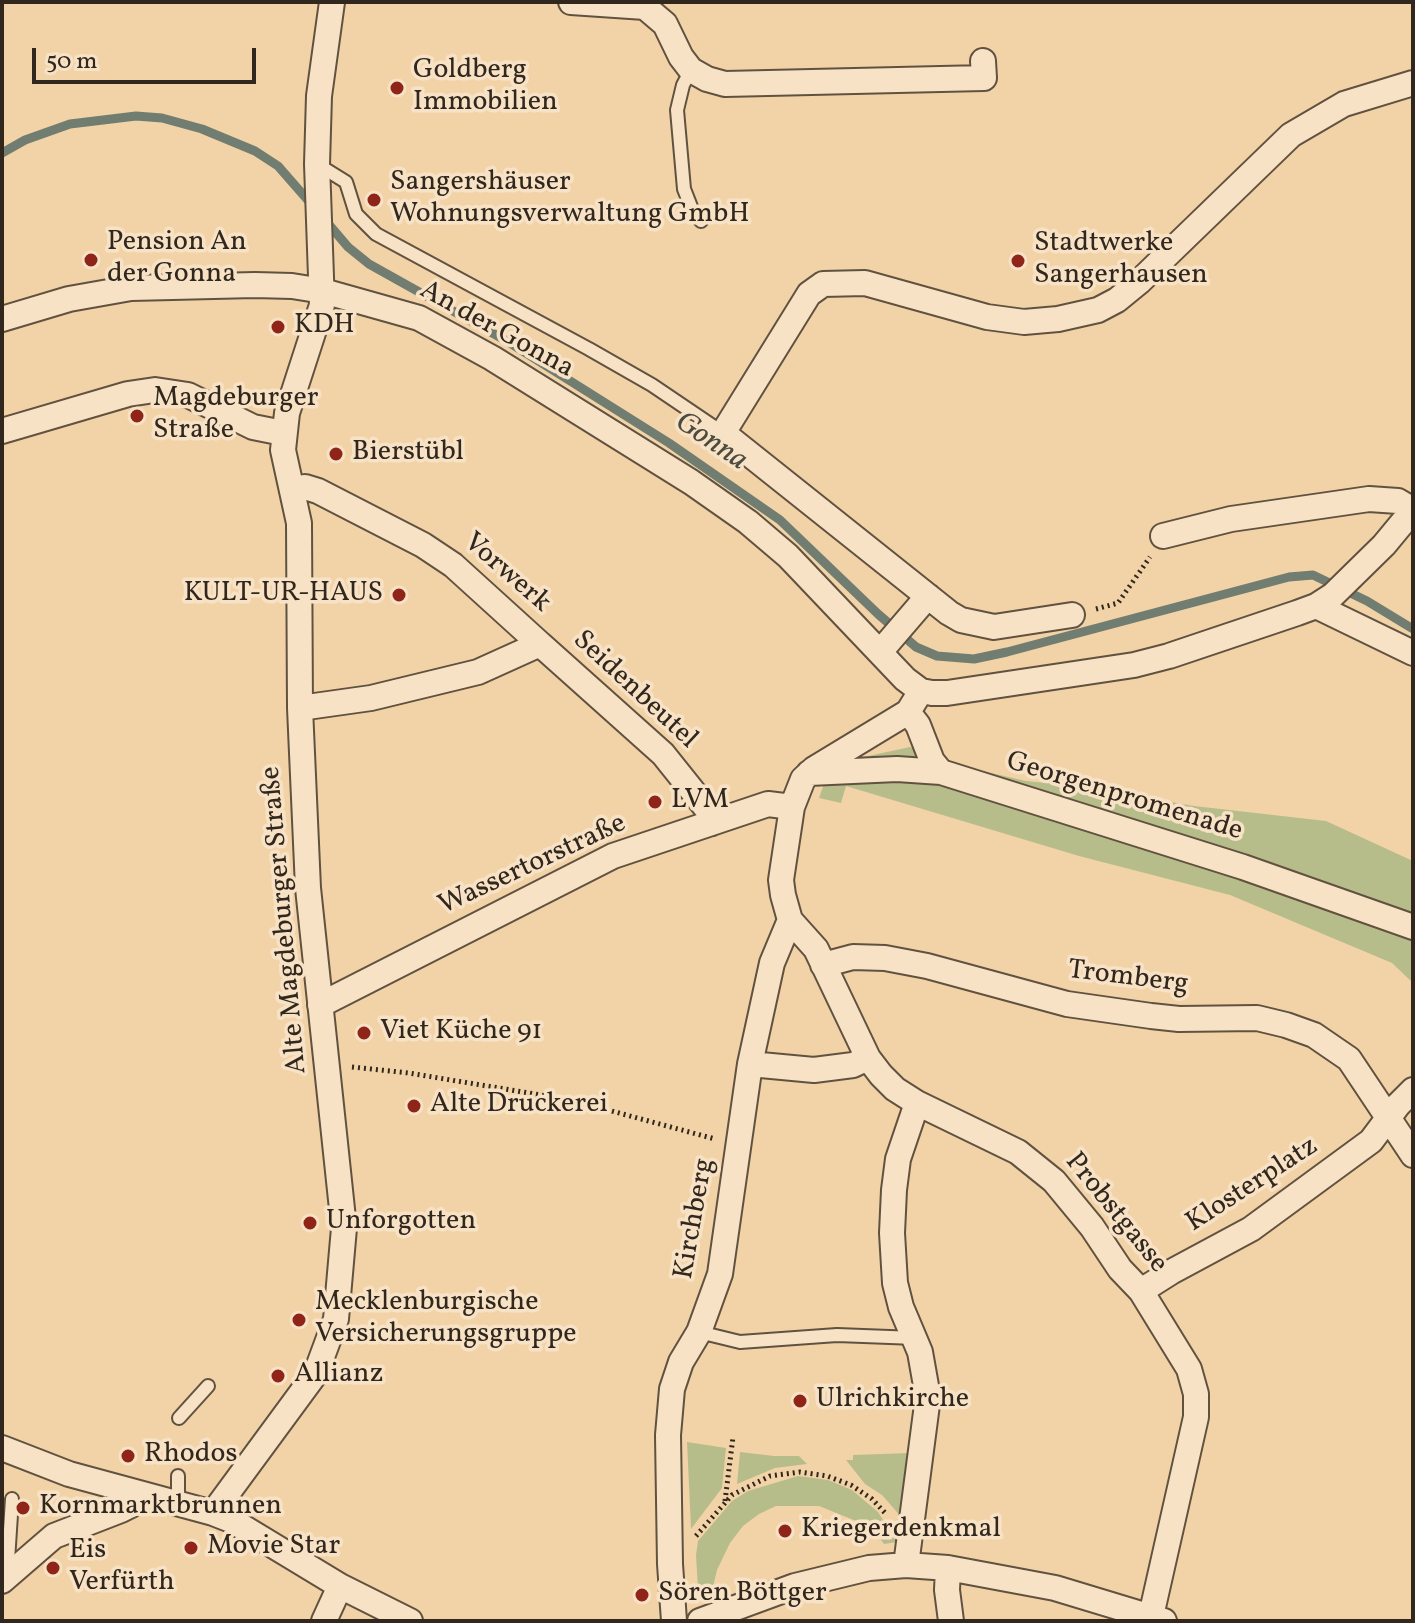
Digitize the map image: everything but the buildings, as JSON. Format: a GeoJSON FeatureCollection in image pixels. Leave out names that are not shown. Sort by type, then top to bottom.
{"type":"FeatureCollection","features":[{"type":"Feature","properties":{"kind":"street","name":"Alte Magdeburger Straße"},"geometry":{"type":"LineString","coordinates":[[213,1513],[316,1373],[336,1319],[344,1228],[308,888],[300,708],[299,523],[286,468],[283,433],[318,319],[323,291],[317,168],[319,96],[332,2]]}},
{"type":"Feature","properties":{"kind":"street"},"geometry":{"type":"LineString","coordinates":[[571,2],[645,7],[665,24],[691,70],[707,79],[739,84],[984,78],[983,61]]}},
{"type":"Feature","properties":{"kind":"street"},"geometry":{"type":"LineString","coordinates":[[1072,615],[994,627],[961,620],[922,603],[723,433],[809,294],[823,284],[865,283],[987,317],[1024,322],[1058,319],[1098,310],[1117,300],[1139,282],[1291,135],[1344,104],[1413,83]]}},
{"type":"Feature","properties":{"kind":"street","name":"An der Gonna"},"geometry":{"type":"LineString","coordinates":[[2,319],[69,299],[131,288],[255,285],[323,291],[399,311],[441,329],[691,482],[769,538],[886,645],[905,679],[921,691]]}},
{"type":"Feature","properties":{"kind":"street"},"geometry":{"type":"LineString","coordinates":[[2,431],[128,394],[155,390],[188,395],[253,427],[283,433]]}},
{"type":"Feature","properties":{"kind":"street","name":"Vorwerk"},"geometry":{"type":"LineString","coordinates":[[293,490],[305,487],[318,491],[423,545],[453,565],[540,644],[478,672],[371,698],[300,708]]}},
{"type":"Feature","properties":{"kind":"street"},"geometry":{"type":"LineString","coordinates":[[792,807],[797,788],[809,773],[908,712],[921,691],[947,693],[1134,665],[1169,656],[1324,601],[1357,572],[1413,510],[1398,501],[1369,499],[1231,519],[1163,536]]}},
{"type":"Feature","properties":{"kind":"street"},"geometry":{"type":"LineString","coordinates":[[1324,601],[1413,653]]}},
{"type":"Feature","properties":{"kind":"street"},"geometry":{"type":"LineString","coordinates":[[886,645],[922,603]]}},
{"type":"Feature","properties":{"kind":"street","name":"Seidenbeutel"},"geometry":{"type":"LineString","coordinates":[[540,644],[663,754],[707,809],[712,823]]}},
{"type":"Feature","properties":{"kind":"street"},"geometry":{"type":"LineString","coordinates":[[908,712],[918,725],[932,761],[941,772]]}},
{"type":"Feature","properties":{"kind":"street","name":"Georgenpromenade"},"geometry":{"type":"LineString","coordinates":[[809,773],[897,769],[941,772],[1243,867],[1413,927]]}},
{"type":"Feature","properties":{"kind":"street","name":"Wassertorstraße"},"geometry":{"type":"LineString","coordinates":[[320,1005],[613,856],[768,804],[792,807]]}},
{"type":"Feature","properties":{"kind":"street","name":"Probstgasse"},"geometry":{"type":"LineString","coordinates":[[792,807],[781,880],[790,920],[816,949],[868,1058],[895,1089],[917,1103],[994,1139],[1038,1166],[1073,1203],[1120,1269],[1141,1291],[1189,1369],[1196,1394],[1196,1417],[1158,1619]]}},
{"type":"Feature","properties":{"kind":"street","name":"Kirchberg"},"geometry":{"type":"LineString","coordinates":[[674,1621],[668,1435],[672,1389],[681,1362],[699,1332],[720,1274],[750,1064],[768,977],[790,920]]}},
{"type":"Feature","properties":{"kind":"street","name":"Tromberg"},"geometry":{"type":"LineString","coordinates":[[823,965],[853,957],[885,958],[927,966],[1067,1004],[1151,1016],[1257,1018],[1286,1025],[1314,1035],[1349,1059],[1389,1119]]}},
{"type":"Feature","properties":{"kind":"street"},"geometry":{"type":"LineString","coordinates":[[750,1064],[838,1069],[868,1058]]}},
{"type":"Feature","properties":{"kind":"street","name":"Klosterplatz"},"geometry":{"type":"LineString","coordinates":[[1141,1291],[1251,1229],[1371,1141],[1413,1090]]}},
{"type":"Feature","properties":{"kind":"street"},"geometry":{"type":"LineString","coordinates":[[908,1554],[928,1397],[916,1338],[901,1307],[895,1283],[892,1233],[898,1159],[917,1103]]}},
{"type":"Feature","properties":{"kind":"street"},"geometry":{"type":"LineString","coordinates":[[1389,1119],[1413,1155]]}},
{"type":"Feature","properties":{"kind":"street"},"geometry":{"type":"LineString","coordinates":[[2,1448],[69,1474],[231,1520],[340,1586],[410,1621]]}},
{"type":"Feature","properties":{"kind":"street"},"geometry":{"type":"LineString","coordinates":[[5,1579],[54,1536],[147,1497]]}},
{"type":"Feature","properties":{"kind":"street"},"geometry":{"type":"LineString","coordinates":[[700,1621],[795,1586],[869,1568],[908,1554],[948,1568],[1055,1588],[1158,1619]]}},
{"type":"Feature","properties":{"kind":"street"},"geometry":{"type":"LineString","coordinates":[[948,1568],[951,1621]]}},
{"type":"Feature","properties":{"kind":"street"},"geometry":{"type":"LineString","coordinates":[[324,1621],[340,1586]]}},
{"type":"Feature","properties":{"kind":"lane"},"geometry":{"type":"LineString","coordinates":[[691,70],[683,85],[677,110],[684,189],[693,212],[701,221]]}},
{"type":"Feature","properties":{"kind":"lane"},"geometry":{"type":"LineString","coordinates":[[317,168],[346,182],[356,214],[376,234],[652,385],[723,433]]}},
{"type":"Feature","properties":{"kind":"lane"},"geometry":{"type":"LineString","coordinates":[[699,1332],[740,1342],[837,1335],[916,1338]]}},
{"type":"Feature","properties":{"kind":"lane"},"geometry":{"type":"LineString","coordinates":[[179,1418],[208,1386]]}},
{"type":"Feature","properties":{"kind":"lane"},"geometry":{"type":"LineString","coordinates":[[178,1476],[178,1504]]}},
{"type":"Feature","properties":{"kind":"lane"},"geometry":{"type":"LineString","coordinates":[[5,1579],[12,1499]]}},
{"type":"Feature","properties":{"kind":"path"},"geometry":{"type":"LineString","coordinates":[[1072,615],[1118,603],[1163,536]]}},
{"type":"Feature","properties":{"kind":"path"},"geometry":{"type":"LineString","coordinates":[[327,1065],[409,1073],[571,1100],[740,1145]]}},
{"type":"Feature","properties":{"kind":"path"},"geometry":{"type":"LineString","coordinates":[[725,1502],[733,1437]]}},
{"type":"Feature","properties":{"kind":"path"},"geometry":{"type":"LineString","coordinates":[[670,1564],[732,1495],[770,1476],[800,1472],[827,1476],[851,1485],[872,1499],[908,1554]]}},
{"type":"Feature","properties":{"kind":"green space"},"geometry":{"type":"Polygon","coordinates":[[[910,747],[961,766],[1026,781],[1079,786],[1194,806],[1326,821],[1413,861],[1413,983],[1392,963],[1230,895],[1079,856],[846,786],[841,803],[819,798],[831,764],[910,747]]]}},
{"type":"Feature","properties":{"kind":"green space"},"geometry":{"type":"Polygon","coordinates":[[[687,1442],[726,1448],[722,1488],[691,1529],[687,1442]]]}},
{"type":"Feature","properties":{"kind":"green space"},"geometry":{"type":"Polygon","coordinates":[[[740,1452],[799,1456],[807,1464],[775,1468],[737,1484],[740,1452]]]}},
{"type":"Feature","properties":{"kind":"green space"},"geometry":{"type":"Polygon","coordinates":[[[910,1453],[903,1519],[882,1495],[865,1484],[846,1460],[853,1460],[853,1455],[910,1453]]]}},
{"type":"Feature","properties":{"kind":"green space"},"geometry":{"type":"Polygon","coordinates":[[[798,1476],[828,1480],[852,1490],[878,1512],[897,1542],[884,1544],[875,1532],[861,1523],[819,1506],[776,1506],[743,1526],[730,1543],[713,1587],[705,1591],[698,1589],[698,1541],[732,1501],[748,1491],[798,1476]]]}},
{"type":"Feature","properties":{"kind":"waterway","name":"Gonna"},"geometry":{"type":"LineString","coordinates":[[2,153],[25,140],[70,124],[136,116],[162,118],[202,129],[255,151],[278,166],[313,206]]}},
{"type":"Feature","properties":{"kind":"waterway","name":"Gonna"},"geometry":{"type":"LineString","coordinates":[[325,220],[348,247],[369,264],[505,340],[669,443],[780,520],[916,647],[937,656],[974,659],[1007,652],[1289,577],[1313,575],[1367,601],[1413,629]]}},
{"type":"Feature","properties":{"kind":"place","name":"Goldberg Immobilien"},"geometry":{"type":"Point","coordinates":[397,88]}},
{"type":"Feature","properties":{"kind":"place","name":"Sangershäuser Wohnungsverwaltung GmbH"},"geometry":{"type":"Point","coordinates":[374,200]}},
{"type":"Feature","properties":{"kind":"place","name":"Pension An der Gonna"},"geometry":{"type":"Point","coordinates":[91,260]}},
{"type":"Feature","properties":{"kind":"place","name":"Stadtwerke Sangerhausen"},"geometry":{"type":"Point","coordinates":[1018,261]}},
{"type":"Feature","properties":{"kind":"place","name":"KDH"},"geometry":{"type":"Point","coordinates":[278,327]}},
{"type":"Feature","properties":{"kind":"place","name":"Magdeburger Straße"},"geometry":{"type":"Point","coordinates":[137,416]}},
{"type":"Feature","properties":{"kind":"place","name":"Bierstübl"},"geometry":{"type":"Point","coordinates":[336,454]}},
{"type":"Feature","properties":{"kind":"place","name":"KULT-UR-HAUS"},"geometry":{"type":"Point","coordinates":[399,595]}},
{"type":"Feature","properties":{"kind":"place","name":"LVM"},"geometry":{"type":"Point","coordinates":[655,802]}},
{"type":"Feature","properties":{"kind":"place","name":"Viet Küche 91"},"geometry":{"type":"Point","coordinates":[364,1033]}},
{"type":"Feature","properties":{"kind":"place","name":"Alte Druckerei"},"geometry":{"type":"Point","coordinates":[414,1106]}},
{"type":"Feature","properties":{"kind":"place","name":"Unforgotten"},"geometry":{"type":"Point","coordinates":[310,1223]}},
{"type":"Feature","properties":{"kind":"place","name":"Mecklenburgische Versicherungsgruppe"},"geometry":{"type":"Point","coordinates":[299,1320]}},
{"type":"Feature","properties":{"kind":"place","name":"Allianz"},"geometry":{"type":"Point","coordinates":[278,1376]}},
{"type":"Feature","properties":{"kind":"place","name":"Ulrichkirche"},"geometry":{"type":"Point","coordinates":[800,1401]}},
{"type":"Feature","properties":{"kind":"place","name":"Rhodos"},"geometry":{"type":"Point","coordinates":[128,1456]}},
{"type":"Feature","properties":{"kind":"place","name":"Kornmarktbrunnen"},"geometry":{"type":"Point","coordinates":[23,1508]}},
{"type":"Feature","properties":{"kind":"place","name":"Kriegerdenkmal"},"geometry":{"type":"Point","coordinates":[785,1531]}},
{"type":"Feature","properties":{"kind":"place","name":"Movie Star"},"geometry":{"type":"Point","coordinates":[191,1548]}},
{"type":"Feature","properties":{"kind":"place","name":"Eis Verfürth"},"geometry":{"type":"Point","coordinates":[53,1568]}},
{"type":"Feature","properties":{"kind":"place","name":"Sören Böttger"},"geometry":{"type":"Point","coordinates":[642,1595]}}]}
